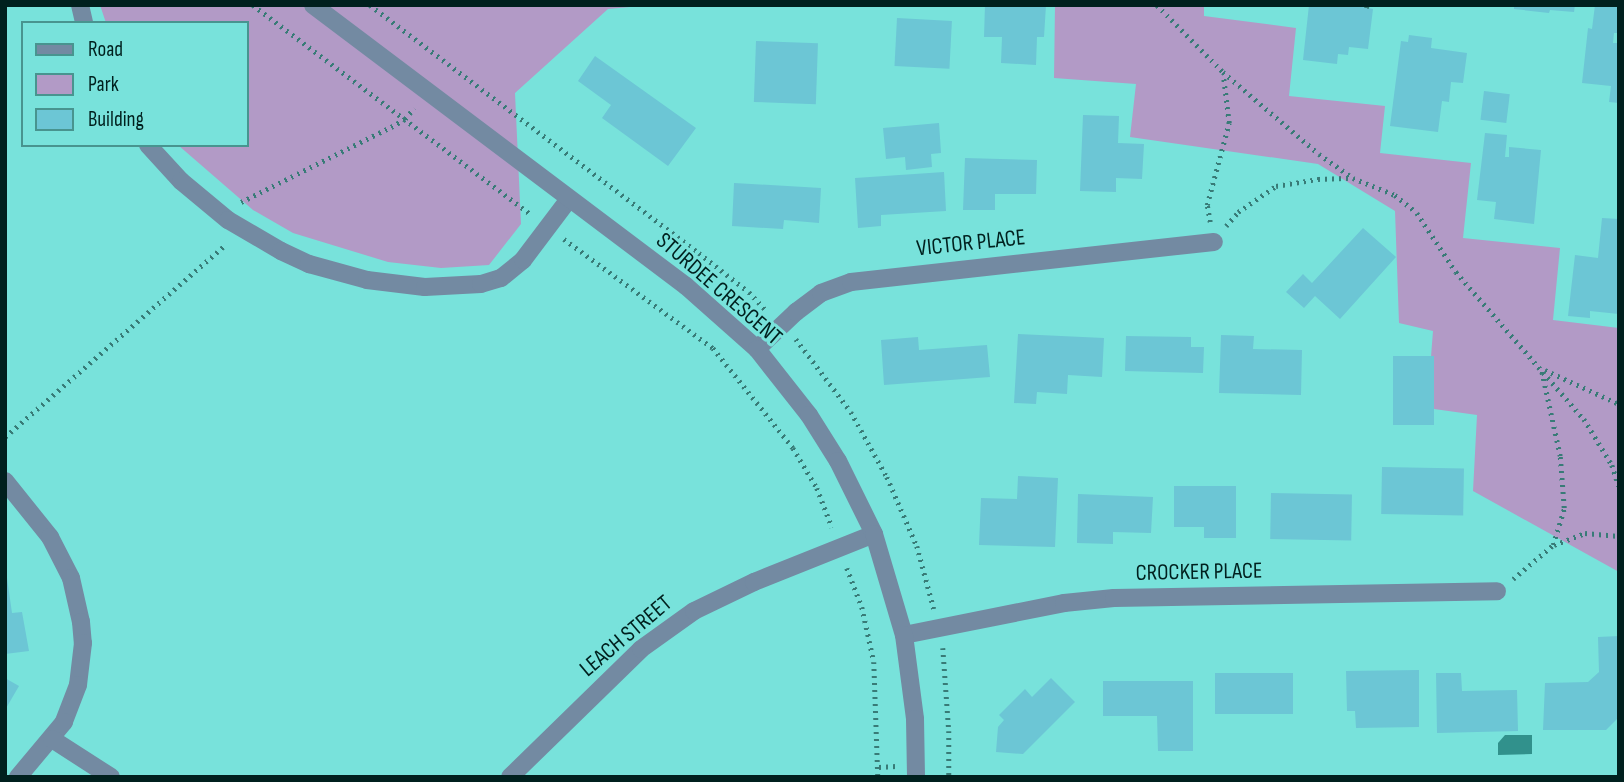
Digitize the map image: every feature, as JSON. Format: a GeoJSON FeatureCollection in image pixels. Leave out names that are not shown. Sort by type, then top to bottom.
{"type":"FeatureCollection","features":[{"type":"Feature","properties":{"kind":"street","name":"STURDEE CRESCENT"},"geometry":{"type":"LineString","coordinates":[[313,5],[686,286],[757,349],[809,415],[838,461],[874,534],[904,635],[915,719],[916,777]]}},
{"type":"Feature","properties":{"kind":"street"},"geometry":{"type":"LineString","coordinates":[[150,147],[181,181],[228,220],[281,251],[309,264],[367,280],[425,288],[481,284],[501,278],[523,260],[569,199]]}},
{"type":"Feature","properties":{"kind":"street","name":"VICTOR PLACE"},"geometry":{"type":"LineString","coordinates":[[757,349],[796,312],[821,293],[852,282],[1214,242]]}},
{"type":"Feature","properties":{"kind":"street"},"geometry":{"type":"LineString","coordinates":[[5,481],[50,537],[71,578],[83,643],[78,685],[64,722],[18,777]]}},
{"type":"Feature","properties":{"kind":"street","name":"LEACH STREET"},"geometry":{"type":"LineString","coordinates":[[510,777],[641,649],[694,611],[754,582],[874,534]]}},
{"type":"Feature","properties":{"kind":"street","name":"CROCKER PLACE"},"geometry":{"type":"LineString","coordinates":[[904,635],[1064,603],[1114,598],[1497,591]]}},
{"type":"Feature","properties":{"kind":"street"},"geometry":{"type":"LineString","coordinates":[[52,739],[111,777]]}},
{"type":"Feature","properties":{"kind":"path"},"geometry":{"type":"LineString","coordinates":[[253,5],[713,348],[760,402],[817,488],[862,607],[874,662],[878,777]]}},
{"type":"Feature","properties":{"kind":"path"},"geometry":{"type":"LineString","coordinates":[[1157,5],[1223,72],[1319,154],[1353,178],[1395,195],[1418,213],[1456,271],[1541,368],[1594,434],[1612,465],[1619,486]]}},
{"type":"Feature","properties":{"kind":"path"},"geometry":{"type":"LineString","coordinates":[[1214,242],[1207,205],[1229,123],[1223,72]]}},
{"type":"Feature","properties":{"kind":"path"},"geometry":{"type":"LineString","coordinates":[[5,436],[232,238],[228,220],[233,206],[405,119]]}},
{"type":"Feature","properties":{"kind":"path"},"geometry":{"type":"LineString","coordinates":[[1214,242],[1238,212],[1276,186],[1318,179],[1353,178]]}},
{"type":"Feature","properties":{"kind":"path"},"geometry":{"type":"LineString","coordinates":[[1541,368],[1619,404]]}},
{"type":"Feature","properties":{"kind":"path"},"geometry":{"type":"LineString","coordinates":[[1541,368],[1564,486],[1564,508],[1553,545]]}},
{"type":"Feature","properties":{"kind":"path"},"geometry":{"type":"LineString","coordinates":[[1497,591],[1553,545],[1586,533],[1619,536]]}},
{"type":"Feature","properties":{"kind":"green space"},"geometry":{"type":"Polygon","coordinates":[[[100,5],[652,5],[608,9],[515,93],[521,224],[489,265],[441,268],[388,262],[293,233],[253,210],[180,147],[248,147],[248,21],[105,21],[100,5]]]}},
{"type":"Feature","properties":{"kind":"green space"},"geometry":{"type":"Polygon","coordinates":[[[1055,5],[1204,5],[1204,16],[1296,28],[1289,96],[1385,106],[1380,153],[1471,163],[1463,238],[1560,248],[1553,320],[1619,328],[1619,572],[1473,491],[1477,415],[1427,408],[1433,331],[1399,323],[1395,211],[1318,164],[1130,137],[1136,84],[1054,78],[1055,5]]]}},
{"type":"Feature","properties":{"kind":"water"},"geometry":{"type":"Polygon","coordinates":[[[1505,735],[1532,735],[1532,754],[1498,755],[1498,743],[1505,735]]]}},
{"type":"Feature","properties":{"kind":"building"},"geometry":{"type":"Polygon","coordinates":[[[985,5],[1046,5],[1044,37],[1037,37],[1036,65],[1001,63],[1002,37],[984,37],[985,5]]]}},
{"type":"Feature","properties":{"kind":"building"},"geometry":{"type":"Polygon","coordinates":[[[1309,5],[1353,5],[1373,9],[1368,49],[1349,47],[1348,55],[1338,54],[1337,64],[1303,60],[1309,5]]]}},
{"type":"Feature","properties":{"kind":"building"},"geometry":{"type":"Polygon","coordinates":[[[1514,5],[1575,5],[1574,12],[1550,10],[1549,13],[1514,9],[1514,5]]]}},
{"type":"Feature","properties":{"kind":"building"},"geometry":{"type":"Polygon","coordinates":[[[1595,5],[1619,5],[1619,33],[1614,33],[1613,43],[1619,43],[1619,103],[1609,102],[1611,86],[1582,83],[1588,28],[1592,29],[1595,5]]]}},
{"type":"Feature","properties":{"kind":"building"},"geometry":{"type":"Polygon","coordinates":[[[897,18],[952,21],[949,69],[894,66],[897,18]]]}},
{"type":"Feature","properties":{"kind":"building"},"geometry":{"type":"Polygon","coordinates":[[[1409,35],[1432,38],[1431,48],[1467,53],[1463,83],[1451,82],[1449,102],[1442,101],[1438,132],[1390,126],[1401,41],[1408,42],[1409,35]]]}},
{"type":"Feature","properties":{"kind":"building"},"geometry":{"type":"Polygon","coordinates":[[[756,41],[818,43],[816,104],[754,102],[756,41]]]}},
{"type":"Feature","properties":{"kind":"building"},"geometry":{"type":"Polygon","coordinates":[[[595,56],[696,128],[668,166],[602,118],[611,105],[578,81],[595,56]]]}},
{"type":"Feature","properties":{"kind":"building"},"geometry":{"type":"Polygon","coordinates":[[[1484,91],[1510,94],[1506,123],[1480,120],[1484,91]]]}},
{"type":"Feature","properties":{"kind":"building"},"geometry":{"type":"Polygon","coordinates":[[[1083,115],[1119,116],[1118,143],[1144,144],[1142,179],[1116,178],[1116,192],[1080,191],[1083,115]]]}},
{"type":"Feature","properties":{"kind":"building"},"geometry":{"type":"Polygon","coordinates":[[[939,123],[941,153],[931,154],[932,167],[906,170],[905,157],[886,159],[883,128],[939,123]]]}},
{"type":"Feature","properties":{"kind":"building"},"geometry":{"type":"Polygon","coordinates":[[[1485,133],[1507,135],[1505,157],[1509,157],[1509,147],[1541,150],[1534,224],[1494,219],[1496,202],[1477,200],[1485,133]]]}},
{"type":"Feature","properties":{"kind":"building"},"geometry":{"type":"Polygon","coordinates":[[[965,158],[1037,160],[1036,194],[995,194],[995,210],[963,210],[965,158]]]}},
{"type":"Feature","properties":{"kind":"building"},"geometry":{"type":"Polygon","coordinates":[[[944,172],[946,211],[881,215],[881,226],[858,228],[855,178],[944,172]]]}},
{"type":"Feature","properties":{"kind":"building"},"geometry":{"type":"Polygon","coordinates":[[[734,183],[821,188],[819,223],[784,220],[783,229],[732,226],[734,183]]]}},
{"type":"Feature","properties":{"kind":"building"},"geometry":{"type":"Polygon","coordinates":[[[1602,218],[1619,219],[1619,314],[1590,311],[1590,318],[1568,316],[1575,255],[1598,258],[1602,218]]]}},
{"type":"Feature","properties":{"kind":"building"},"geometry":{"type":"Polygon","coordinates":[[[1363,228],[1396,257],[1340,319],[1315,296],[1304,308],[1286,292],[1303,274],[1312,283],[1363,228]]]}},
{"type":"Feature","properties":{"kind":"building"},"geometry":{"type":"Polygon","coordinates":[[[1018,334],[1104,338],[1102,377],[1068,375],[1067,394],[1037,392],[1036,404],[1014,403],[1018,334]]]}},
{"type":"Feature","properties":{"kind":"building"},"geometry":{"type":"Polygon","coordinates":[[[1221,335],[1254,336],[1253,349],[1302,350],[1301,395],[1219,393],[1221,335]]]}},
{"type":"Feature","properties":{"kind":"building"},"geometry":{"type":"Polygon","coordinates":[[[1126,336],[1191,337],[1191,347],[1204,347],[1203,373],[1125,371],[1126,336]]]}},
{"type":"Feature","properties":{"kind":"building"},"geometry":{"type":"Polygon","coordinates":[[[918,337],[919,350],[987,345],[990,377],[884,385],[881,340],[918,337]]]}},
{"type":"Feature","properties":{"kind":"building"},"geometry":{"type":"Polygon","coordinates":[[[1393,356],[1434,356],[1434,425],[1393,425],[1393,356]]]}},
{"type":"Feature","properties":{"kind":"building"},"geometry":{"type":"Polygon","coordinates":[[[1382,467],[1464,468],[1463,515],[1381,514],[1382,467]]]}},
{"type":"Feature","properties":{"kind":"building"},"geometry":{"type":"Polygon","coordinates":[[[1018,476],[1058,478],[1055,547],[979,545],[981,498],[1017,499],[1018,476]]]}},
{"type":"Feature","properties":{"kind":"building"},"geometry":{"type":"Polygon","coordinates":[[[1174,486],[1236,486],[1236,538],[1204,538],[1204,527],[1174,527],[1174,486]]]}},
{"type":"Feature","properties":{"kind":"building"},"geometry":{"type":"Polygon","coordinates":[[[1271,493],[1352,494],[1351,540],[1270,539],[1271,493]]]}},
{"type":"Feature","properties":{"kind":"building"},"geometry":{"type":"Polygon","coordinates":[[[1078,494],[1153,497],[1151,533],[1113,532],[1113,544],[1077,543],[1078,494]]]}},
{"type":"Feature","properties":{"kind":"building"},"geometry":{"type":"Polygon","coordinates":[[[7,578],[12,613],[22,612],[29,651],[5,654],[7,578]]]}},
{"type":"Feature","properties":{"kind":"building"},"geometry":{"type":"Polygon","coordinates":[[[1619,636],[1619,717],[1606,730],[1543,730],[1545,683],[1588,682],[1599,672],[1598,637],[1619,636]]]}},
{"type":"Feature","properties":{"kind":"building"},"geometry":{"type":"Polygon","coordinates":[[[1419,670],[1419,727],[1356,728],[1355,711],[1347,711],[1346,671],[1419,670]]]}},
{"type":"Feature","properties":{"kind":"building"},"geometry":{"type":"Polygon","coordinates":[[[1215,673],[1293,673],[1293,714],[1215,714],[1215,673]]]}},
{"type":"Feature","properties":{"kind":"building"},"geometry":{"type":"Polygon","coordinates":[[[1436,673],[1461,673],[1462,691],[1517,690],[1518,731],[1437,733],[1436,673]]]}},
{"type":"Feature","properties":{"kind":"building"},"geometry":{"type":"Polygon","coordinates":[[[5,678],[19,686],[5,710],[5,678]]]}},
{"type":"Feature","properties":{"kind":"building"},"geometry":{"type":"Polygon","coordinates":[[[1051,678],[1075,702],[1023,754],[996,752],[998,727],[1004,720],[999,715],[1025,689],[1032,697],[1051,678]]]}},
{"type":"Feature","properties":{"kind":"building"},"geometry":{"type":"Polygon","coordinates":[[[1103,681],[1193,681],[1193,751],[1158,751],[1157,716],[1103,716],[1103,681]]]}}]}
